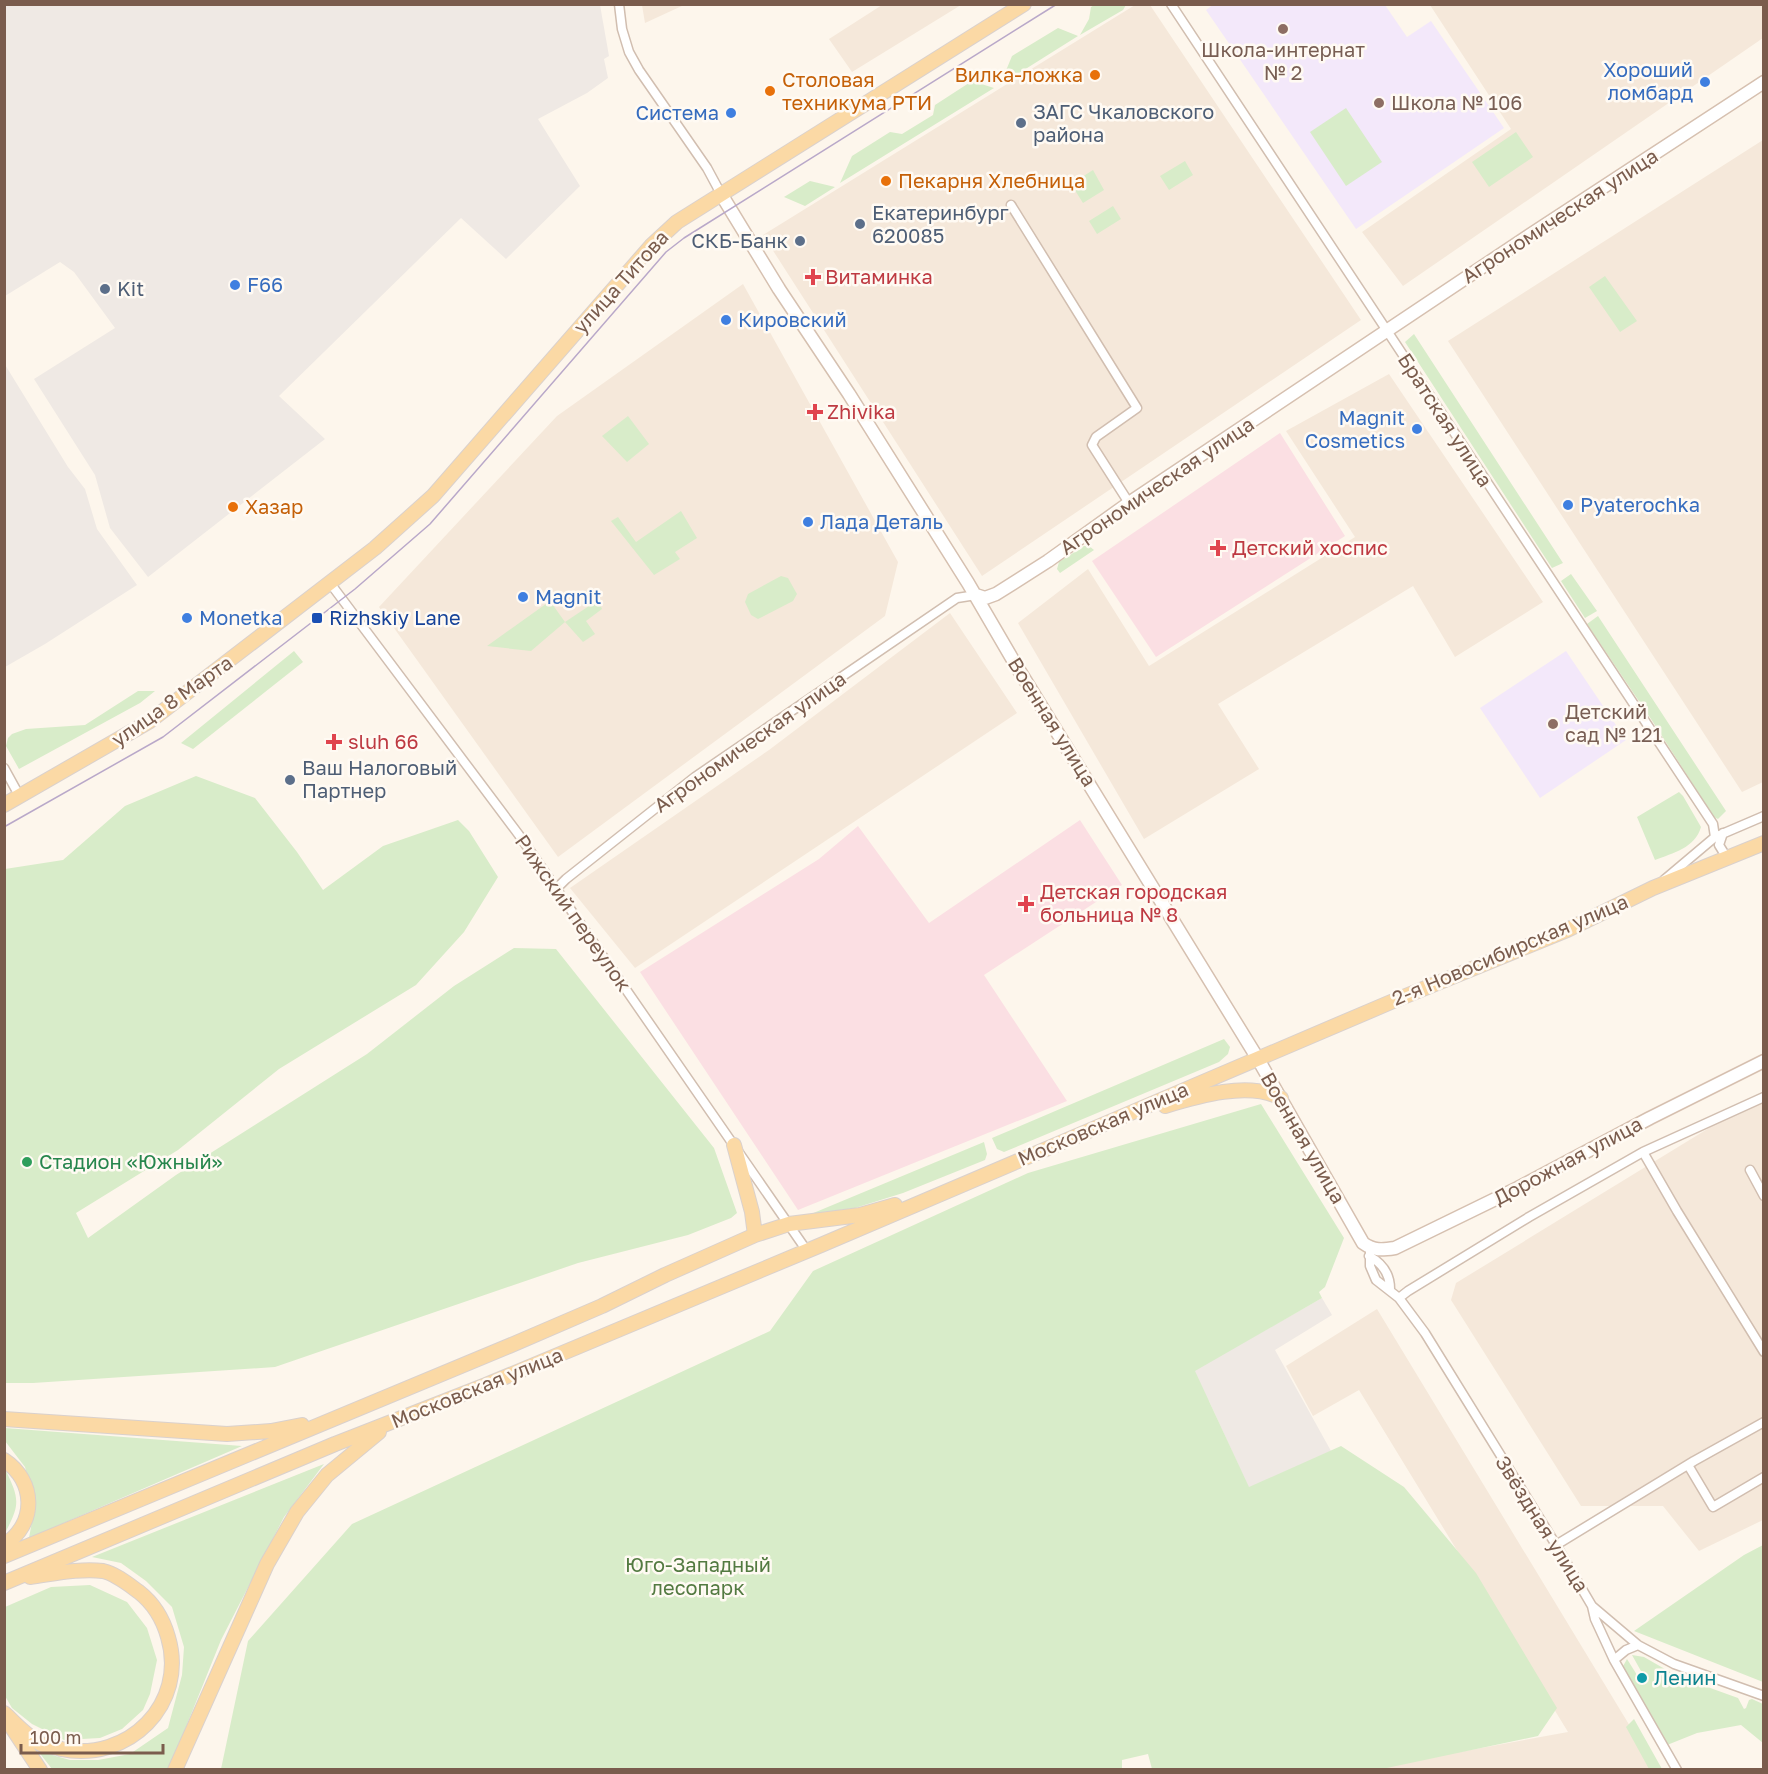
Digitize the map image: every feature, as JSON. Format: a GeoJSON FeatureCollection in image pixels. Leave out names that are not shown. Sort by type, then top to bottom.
{"type":"FeatureCollection","features":[{"type":"Feature","properties":{"kind":"main road","name":"улица Титова"},"geometry":{"type":"LineString","coordinates":[[330,583],[383,542],[433,496],[571,336],[666,231],[1024,4]]}},
{"type":"Feature","properties":{"kind":"main road","name":"улица 8 Марта"},"geometry":{"type":"LineString","coordinates":[[4,806],[150,721],[330,583]]}},
{"type":"Feature","properties":{"kind":"main road","name":"2-я Новосибирская улица"},"geometry":{"type":"LineString","coordinates":[[1258,1059],[1567,930],[1653,888],[1764,843]]}},
{"type":"Feature","properties":{"kind":"main road","name":"Московская улица"},"geometry":{"type":"LineString","coordinates":[[9,1581],[335,1444],[390,1424],[807,1251],[1258,1059]]}},
{"type":"Feature","properties":{"kind":"main road"},"geometry":{"type":"LineString","coordinates":[[1143,1108],[1157,1108],[1211,1093],[1262,1091],[1281,1098]]}},
{"type":"Feature","properties":{"kind":"main road"},"geometry":{"type":"LineString","coordinates":[[734,1145],[752,1212],[755,1235]]}},
{"type":"Feature","properties":{"kind":"main road","name":"Московская улица"},"geometry":{"type":"LineString","coordinates":[[4,1556],[602,1306],[755,1235],[789,1224],[860,1215],[949,1190]]}},
{"type":"Feature","properties":{"kind":"main road"},"geometry":{"type":"LineString","coordinates":[[4,1419],[227,1434],[271,1431],[330,1420]]}},
{"type":"Feature","properties":{"kind":"main road"},"geometry":{"type":"LineString","coordinates":[[175,1770],[267,1564],[297,1512],[327,1475],[390,1424]]}},
{"type":"Feature","properties":{"kind":"main road"},"geometry":{"type":"LineString","coordinates":[[4,1460],[21,1475],[28,1496],[28,1511],[22,1528],[4,1545]]}},
{"type":"Feature","properties":{"kind":"main road"},"geometry":{"type":"LineString","coordinates":[[4,1714],[22,1731],[43,1744],[90,1752],[109,1748],[131,1739],[155,1715],[166,1695],[172,1676],[172,1649],[165,1625],[150,1600],[116,1576],[104,1571],[86,1571],[9,1581]]}},
{"type":"Feature","properties":{"kind":"main road"},"geometry":{"type":"LineString","coordinates":[[4,1714],[40,1770]]}},
{"type":"Feature","properties":{"kind":"street"},"geometry":{"type":"LineString","coordinates":[[619,4],[622,29],[629,52],[701,159],[721,194]]}},
{"type":"Feature","properties":{"kind":"street","name":"Братская улица"},"geometry":{"type":"LineString","coordinates":[[1171,4],[1671,759],[1713,824],[1726,858]]}},
{"type":"Feature","properties":{"kind":"street","name":"Агрономическая улица"},"geometry":{"type":"LineString","coordinates":[[556,889],[575,871],[695,777],[957,598],[976,595],[985,598],[996,594],[1048,561],[1129,503],[1764,82]]}},
{"type":"Feature","properties":{"kind":"street","name":"Военная улица"},"geometry":{"type":"LineString","coordinates":[[721,194],[976,595],[1017,667],[1258,1059],[1364,1243],[1386,1272]]}},
{"type":"Feature","properties":{"kind":"street"},"geometry":{"type":"LineString","coordinates":[[1011,206],[1137,408],[1096,437],[1092,446],[1129,503]]}},
{"type":"Feature","properties":{"kind":"street","name":"Рижский переулок"},"geometry":{"type":"LineString","coordinates":[[330,583],[459,754],[556,889],[807,1251]]}},
{"type":"Feature","properties":{"kind":"street"},"geometry":{"type":"LineString","coordinates":[[4,768],[20,796]]}},
{"type":"Feature","properties":{"kind":"street"},"geometry":{"type":"LineString","coordinates":[[1653,888],[1719,835],[1764,816]]}},
{"type":"Feature","properties":{"kind":"street","name":"Дорожная улица"},"geometry":{"type":"LineString","coordinates":[[1370,1252],[1395,1248],[1518,1188],[1764,1061]]}},
{"type":"Feature","properties":{"kind":"street"},"geometry":{"type":"LineString","coordinates":[[1399,1299],[1408,1291],[1529,1217],[1643,1152],[1764,1097]]}},
{"type":"Feature","properties":{"kind":"street"},"geometry":{"type":"LineString","coordinates":[[1643,1152],[1764,1352]]}},
{"type":"Feature","properties":{"kind":"street"},"geometry":{"type":"LineString","coordinates":[[1750,1170],[1764,1196]]}},
{"type":"Feature","properties":{"kind":"street","name":"Военная улица"},"geometry":{"type":"LineString","coordinates":[[1370,1252],[1370,1266],[1376,1280]]}},
{"type":"Feature","properties":{"kind":"street","name":"Звёздная улица"},"geometry":{"type":"LineString","coordinates":[[1386,1272],[1390,1281],[1390,1289]]}},
{"type":"Feature","properties":{"kind":"street","name":"Звёздная улица"},"geometry":{"type":"LineString","coordinates":[[1376,1280],[1381,1286],[1390,1289],[1425,1333],[1556,1545],[1592,1606],[1595,1619],[1614,1659],[1677,1770]]}},
{"type":"Feature","properties":{"kind":"street"},"geometry":{"type":"LineString","coordinates":[[1754,1337],[1764,1331]]}},
{"type":"Feature","properties":{"kind":"street"},"geometry":{"type":"LineString","coordinates":[[1556,1545],[1764,1422]]}},
{"type":"Feature","properties":{"kind":"street"},"geometry":{"type":"LineString","coordinates":[[1688,1465],[1713,1507],[1764,1477]]}},
{"type":"Feature","properties":{"kind":"street"},"geometry":{"type":"LineString","coordinates":[[1592,1606],[1638,1645],[1674,1664],[1764,1696]]}},
{"type":"Feature","properties":{"kind":"street"},"geometry":{"type":"LineString","coordinates":[[1614,1659],[1638,1645]]}},
{"type":"Feature","properties":{"kind":"shaded area"},"geometry":{"type":"Polygon","coordinates":[[[5,4],[600,5],[609,56],[604,59],[608,78],[587,93],[538,119],[580,186],[506,259],[461,218],[279,396],[325,439],[148,577],[110,528],[95,475],[34,379],[115,328],[74,272],[60,262],[5,296],[5,4]]]}},
{"type":"Feature","properties":{"kind":"shaded area"},"geometry":{"type":"Polygon","coordinates":[[[642,4],[684,5],[645,23],[642,4]]]}},
{"type":"Feature","properties":{"kind":"shaded area","name":"Школа № 106"},"geometry":{"type":"Polygon","coordinates":[[[1214,4],[1385,5],[1407,37],[1431,21],[1504,128],[1356,229],[1206,10],[1214,4]]]}},
{"type":"Feature","properties":{"kind":"shaded area"},"geometry":{"type":"Polygon","coordinates":[[[882,5],[961,5],[852,72],[829,39],[882,5]]]}},
{"type":"Feature","properties":{"kind":"shaded area"},"geometry":{"type":"Polygon","coordinates":[[[1135,5],[1150,5],[1361,320],[982,576],[763,235],[1135,5]]]}},
{"type":"Feature","properties":{"kind":"shaded area"},"geometry":{"type":"Polygon","coordinates":[[[1430,5],[1763,5],[1763,38],[1403,286],[1362,232],[1511,129],[1430,5]]]}},
{"type":"Feature","properties":{"kind":"shaded area"},"geometry":{"type":"Polygon","coordinates":[[[1763,140],[1763,782],[1742,792],[1448,341],[1763,140]]]}},
{"type":"Feature","properties":{"kind":"shaded area"},"geometry":{"type":"Polygon","coordinates":[[[743,284],[898,562],[885,616],[558,857],[379,607],[557,416],[743,284]]]}},
{"type":"Feature","properties":{"kind":"shaded area"},"geometry":{"type":"Polygon","coordinates":[[[4,363],[68,467],[85,489],[97,529],[137,585],[5,667],[4,363]]]}},
{"type":"Feature","properties":{"kind":"shaded area"},"geometry":{"type":"Polygon","coordinates":[[[1389,374],[1543,602],[1455,657],[1413,586],[1218,704],[1259,769],[1144,839],[1018,623],[1088,569],[1149,666],[1355,537],[1286,431],[1389,374]]]}},
{"type":"Feature","properties":{"kind":"shaded area","name":"Детский хоспис"},"geometry":{"type":"Polygon","coordinates":[[[1280,433],[1345,536],[1156,657],[1092,561],[1280,433]]]}},
{"type":"Feature","properties":{"kind":"shaded area"},"geometry":{"type":"Polygon","coordinates":[[[950,613],[1017,713],[635,968],[570,888],[769,750],[950,613]]]}},
{"type":"Feature","properties":{"kind":"shaded area","name":"Детский сад № 121"},"geometry":{"type":"Polygon","coordinates":[[[1566,651],[1626,740],[1540,798],[1480,708],[1566,651]]]}},
{"type":"Feature","properties":{"kind":"shaded area"},"geometry":{"type":"Polygon","coordinates":[[[1080,820],[1122,885],[984,975],[1067,1101],[798,1210],[640,972],[819,859],[858,826],[929,923],[1080,820]]]}},
{"type":"Feature","properties":{"kind":"shaded area"},"geometry":{"type":"Polygon","coordinates":[[[1763,1095],[1763,1520],[1699,1551],[1663,1506],[1581,1506],[1451,1300],[1456,1283],[1763,1095]]]}},
{"type":"Feature","properties":{"kind":"shaded area"},"geometry":{"type":"Polygon","coordinates":[[[1322,1298],[1332,1315],[1275,1350],[1331,1451],[1249,1488],[1209,1401],[1177,1380],[1322,1298]]]}},
{"type":"Feature","properties":{"kind":"shaded area"},"geometry":{"type":"Polygon","coordinates":[[[1377,1309],[1656,1769],[1367,1769],[1568,1732],[1359,1390],[1313,1416],[1286,1366],[1377,1309]]]}},
{"type":"Feature","properties":{"kind":"green space"},"geometry":{"type":"Polygon","coordinates":[[[1096,4],[1126,5],[1123,10],[1080,35],[1089,19],[1091,7],[1096,4]]]}},
{"type":"Feature","properties":{"kind":"green space"},"geometry":{"type":"Polygon","coordinates":[[[1058,28],[1078,36],[1000,85],[1012,56],[1058,28]]]}},
{"type":"Feature","properties":{"kind":"green space"},"geometry":{"type":"Polygon","coordinates":[[[972,81],[994,88],[840,183],[852,156],[890,132],[902,134],[933,115],[935,105],[972,81]]]}},
{"type":"Feature","properties":{"kind":"green space"},"geometry":{"type":"Polygon","coordinates":[[[1346,108],[1382,162],[1346,186],[1310,132],[1346,108]]]}},
{"type":"Feature","properties":{"kind":"green space"},"geometry":{"type":"Polygon","coordinates":[[[1516,132],[1533,157],[1489,187],[1472,162],[1516,132]]]}},
{"type":"Feature","properties":{"kind":"green space"},"geometry":{"type":"Polygon","coordinates":[[[1185,161],[1193,175],[1169,190],[1160,176],[1185,161]]]}},
{"type":"Feature","properties":{"kind":"green space"},"geometry":{"type":"Polygon","coordinates":[[[1093,170],[1104,190],[1083,203],[1071,184],[1093,170]]]}},
{"type":"Feature","properties":{"kind":"green space"},"geometry":{"type":"Polygon","coordinates":[[[810,181],[835,187],[805,206],[784,197],[810,181]]]}},
{"type":"Feature","properties":{"kind":"green space"},"geometry":{"type":"Polygon","coordinates":[[[1113,206],[1121,219],[1097,234],[1089,221],[1113,206]]]}},
{"type":"Feature","properties":{"kind":"green space"},"geometry":{"type":"Polygon","coordinates":[[[1605,276],[1637,321],[1620,332],[1589,287],[1605,276]]]}},
{"type":"Feature","properties":{"kind":"green space"},"geometry":{"type":"Polygon","coordinates":[[[1414,334],[1563,563],[1552,568],[1405,342],[1414,334]]]}},
{"type":"Feature","properties":{"kind":"green space"},"geometry":{"type":"Polygon","coordinates":[[[628,416],[649,444],[627,462],[602,436],[628,416]]]}},
{"type":"Feature","properties":{"kind":"green space"},"geometry":{"type":"Polygon","coordinates":[[[681,511],[697,538],[675,552],[680,559],[654,575],[611,521],[618,517],[636,542],[681,511]]]}},
{"type":"Feature","properties":{"kind":"green space"},"geometry":{"type":"Polygon","coordinates":[[[1084,546],[1089,546],[1094,550],[1060,573],[1057,569],[1059,562],[1084,546]]]}},
{"type":"Feature","properties":{"kind":"green space"},"geometry":{"type":"Polygon","coordinates":[[[1571,574],[1597,611],[1585,618],[1561,581],[1571,574]]]}},
{"type":"Feature","properties":{"kind":"green space"},"geometry":{"type":"Polygon","coordinates":[[[781,576],[788,578],[797,594],[793,601],[758,619],[751,615],[745,602],[748,594],[781,576]]]}},
{"type":"Feature","properties":{"kind":"green space"},"geometry":{"type":"Polygon","coordinates":[[[598,600],[602,609],[586,621],[595,634],[583,642],[565,622],[598,600]]]}},
{"type":"Feature","properties":{"kind":"green space"},"geometry":{"type":"Polygon","coordinates":[[[550,601],[565,622],[531,651],[487,646],[550,601]]]}},
{"type":"Feature","properties":{"kind":"green space"},"geometry":{"type":"Polygon","coordinates":[[[1598,616],[1726,811],[1718,819],[1714,817],[1587,624],[1598,616]]]}},
{"type":"Feature","properties":{"kind":"green space"},"geometry":{"type":"Polygon","coordinates":[[[294,651],[303,662],[193,749],[181,743],[294,651]]]}},
{"type":"Feature","properties":{"kind":"green space"},"geometry":{"type":"Polygon","coordinates":[[[138,691],[155,691],[140,703],[19,769],[6,746],[12,734],[26,729],[85,725],[138,691]]]}},
{"type":"Feature","properties":{"kind":"green space"},"geometry":{"type":"Polygon","coordinates":[[[196,776],[255,798],[323,890],[383,846],[458,820],[469,831],[498,877],[464,932],[416,985],[279,1069],[178,1150],[76,1213],[88,1238],[176,1175],[367,1054],[454,986],[514,948],[556,949],[714,1148],[737,1213],[731,1218],[688,1235],[578,1263],[275,1367],[5,1383],[5,869],[63,860],[125,806],[196,776]]]}},
{"type":"Feature","properties":{"kind":"green space"},"geometry":{"type":"Polygon","coordinates":[[[1679,792],[1701,827],[1689,845],[1655,860],[1637,817],[1679,792]]]}},
{"type":"Feature","properties":{"kind":"green space"},"geometry":{"type":"Polygon","coordinates":[[[1224,1039],[1230,1047],[1228,1054],[1219,1062],[1004,1152],[997,1149],[992,1138],[1224,1039]]]}},
{"type":"Feature","properties":{"kind":"green space","name":"Юго-Западный лесопарк"},"geometry":{"type":"Polygon","coordinates":[[[1261,1104],[1344,1238],[1325,1287],[1319,1292],[1322,1298],[1195,1371],[1249,1487],[1341,1446],[1404,1487],[1476,1573],[1557,1708],[1538,1736],[1382,1769],[1152,1769],[1148,1754],[1122,1760],[1122,1770],[221,1769],[248,1641],[352,1524],[770,1331],[813,1271],[1028,1173],[1261,1104]]]}},
{"type":"Feature","properties":{"kind":"green space"},"geometry":{"type":"Polygon","coordinates":[[[984,1142],[987,1154],[985,1160],[903,1193],[855,1208],[811,1214],[984,1142]]]}},
{"type":"Feature","properties":{"kind":"green space"},"geometry":{"type":"Polygon","coordinates":[[[5,1428],[242,1446],[29,1538],[35,1505],[25,1467],[5,1441],[5,1428]]]}},
{"type":"Feature","properties":{"kind":"green space"},"geometry":{"type":"Polygon","coordinates":[[[324,1464],[284,1517],[221,1640],[169,1769],[52,1769],[38,1751],[70,1760],[98,1760],[130,1754],[168,1728],[182,1675],[184,1647],[172,1607],[146,1581],[121,1563],[92,1557],[324,1464]]]}},
{"type":"Feature","properties":{"kind":"green space"},"geometry":{"type":"Polygon","coordinates":[[[5,1469],[16,1495],[16,1508],[5,1533],[5,1469]]]}},
{"type":"Feature","properties":{"kind":"green space"},"geometry":{"type":"Polygon","coordinates":[[[1763,1545],[1763,1682],[1634,1631],[1744,1555],[1763,1545]]]}},
{"type":"Feature","properties":{"kind":"green space"},"geometry":{"type":"Polygon","coordinates":[[[90,1585],[127,1602],[147,1628],[157,1660],[150,1694],[143,1710],[122,1729],[100,1738],[64,1740],[32,1724],[12,1708],[5,1696],[5,1607],[51,1587],[90,1585]]]}},
{"type":"Feature","properties":{"kind":"green space"},"geometry":{"type":"Polygon","coordinates":[[[1632,1655],[1644,1657],[1677,1676],[1738,1698],[1744,1709],[1752,1699],[1763,1704],[1763,1743],[1741,1725],[1697,1733],[1667,1745],[1622,1668],[1627,1659],[1642,1683],[1646,1680],[1632,1655]]]}},
{"type":"Feature","properties":{"kind":"green space"},"geometry":{"type":"Polygon","coordinates":[[[1634,1719],[1662,1769],[1649,1769],[1626,1727],[1634,1719]]]}},
{"type":"Feature","properties":{"kind":"tram line"},"geometry":{"type":"LineString","coordinates":[[4,827],[163,737],[355,589],[430,524],[666,252],[684,238],[1057,4]]}},
{"type":"Feature","properties":{"kind":"place","name":"Школа-интернат № 2"},"geometry":{"type":"Point","coordinates":[1283,29]}},
{"type":"Feature","properties":{"kind":"place","name":"Вилка-ложка"},"geometry":{"type":"Point","coordinates":[1095,75]}},
{"type":"Feature","properties":{"kind":"place","name":"Хороший ломбард"},"geometry":{"type":"Point","coordinates":[1705,82]}},
{"type":"Feature","properties":{"kind":"place","name":"Столовая техникума РТИ"},"geometry":{"type":"Point","coordinates":[770,91]}},
{"type":"Feature","properties":{"kind":"place","name":"Школа № 106"},"geometry":{"type":"Point","coordinates":[1379,103]}},
{"type":"Feature","properties":{"kind":"place","name":"Система"},"geometry":{"type":"Point","coordinates":[731,113]}},
{"type":"Feature","properties":{"kind":"place","name":"ЗАГС Чкаловского района"},"geometry":{"type":"Point","coordinates":[1021,123]}},
{"type":"Feature","properties":{"kind":"place","name":"Пекарня Хлебница"},"geometry":{"type":"Point","coordinates":[886,181]}},
{"type":"Feature","properties":{"kind":"place","name":"Екатеринбург 620085"},"geometry":{"type":"Point","coordinates":[860,224]}},
{"type":"Feature","properties":{"kind":"place","name":"СКБ-Банк"},"geometry":{"type":"Point","coordinates":[800,241]}},
{"type":"Feature","properties":{"kind":"place","name":"Витаминка"},"geometry":{"type":"Point","coordinates":[813,277]}},
{"type":"Feature","properties":{"kind":"place","name":"F66"},"geometry":{"type":"Point","coordinates":[235,285]}},
{"type":"Feature","properties":{"kind":"place","name":"Kit"},"geometry":{"type":"Point","coordinates":[105,289]}},
{"type":"Feature","properties":{"kind":"place","name":"Кировский"},"geometry":{"type":"Point","coordinates":[726,320]}},
{"type":"Feature","properties":{"kind":"place","name":"Zhivika"},"geometry":{"type":"Point","coordinates":[815,412]}},
{"type":"Feature","properties":{"kind":"place","name":"Magnit Cosmetics"},"geometry":{"type":"Point","coordinates":[1417,429]}},
{"type":"Feature","properties":{"kind":"place","name":"Pyaterochka"},"geometry":{"type":"Point","coordinates":[1568,505]}},
{"type":"Feature","properties":{"kind":"place","name":"Хазар"},"geometry":{"type":"Point","coordinates":[233,507]}},
{"type":"Feature","properties":{"kind":"place","name":"Лада Деталь"},"geometry":{"type":"Point","coordinates":[808,522]}},
{"type":"Feature","properties":{"kind":"place","name":"Детский хоспис"},"geometry":{"type":"Point","coordinates":[1218,548]}},
{"type":"Feature","properties":{"kind":"place","name":"Magnit"},"geometry":{"type":"Point","coordinates":[523,597]}},
{"type":"Feature","properties":{"kind":"place","name":"Monetka"},"geometry":{"type":"Point","coordinates":[187,618]}},
{"type":"Feature","properties":{"kind":"place","name":"Rizhskiy Lane"},"geometry":{"type":"Point","coordinates":[317,618]}},
{"type":"Feature","properties":{"kind":"place","name":"Детский сад № 121"},"geometry":{"type":"Point","coordinates":[1553,724]}},
{"type":"Feature","properties":{"kind":"place","name":"sluh 66"},"geometry":{"type":"Point","coordinates":[334,742]}},
{"type":"Feature","properties":{"kind":"place","name":"Ваш Налоговый Партнер"},"geometry":{"type":"Point","coordinates":[290,780]}},
{"type":"Feature","properties":{"kind":"place","name":"Детская городская больница № 8"},"geometry":{"type":"Point","coordinates":[1026,904]}},
{"type":"Feature","properties":{"kind":"place","name":"Стадион «Южный»"},"geometry":{"type":"Point","coordinates":[27,1162]}},
{"type":"Feature","properties":{"kind":"place","name":"Ленин"},"geometry":{"type":"Point","coordinates":[1642,1678]}}]}
